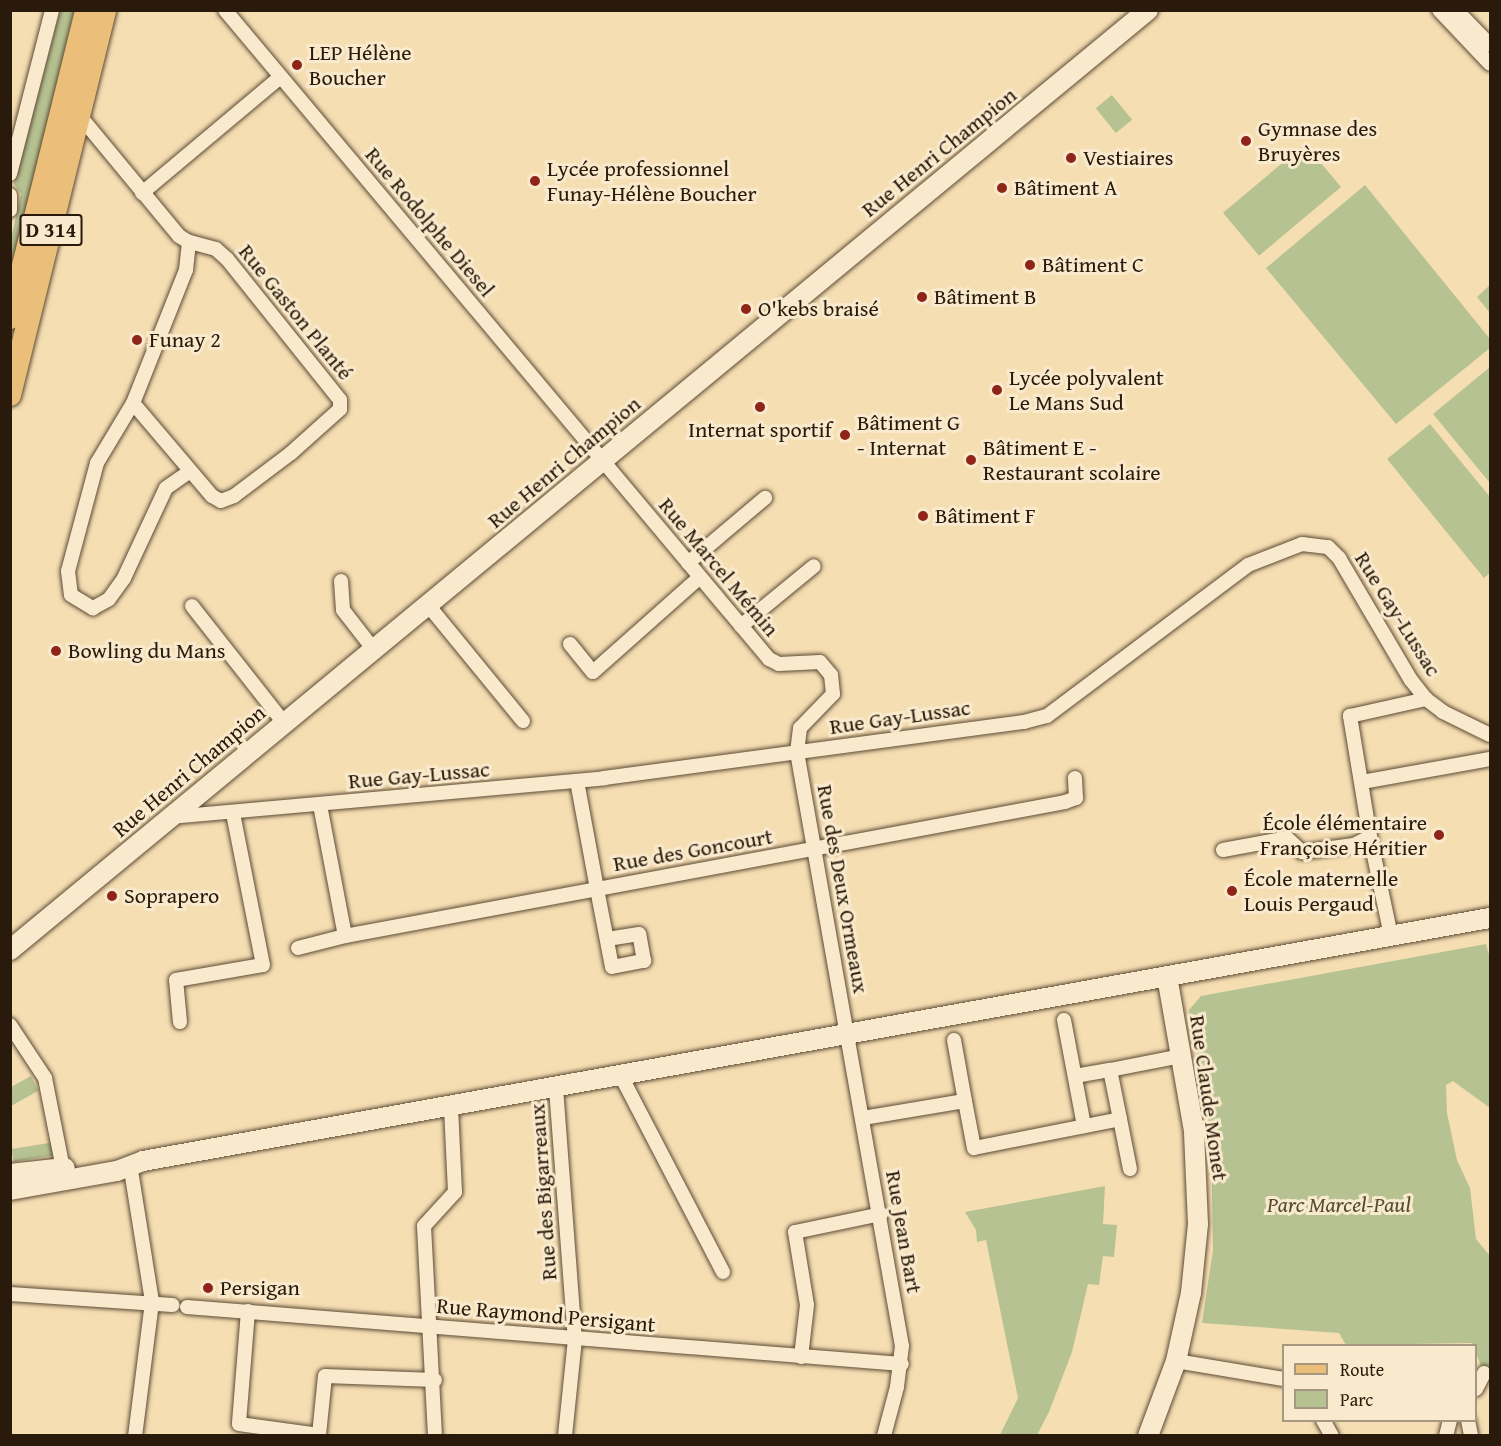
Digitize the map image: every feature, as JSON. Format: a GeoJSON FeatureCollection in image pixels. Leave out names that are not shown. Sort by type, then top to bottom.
{"type":"FeatureCollection","features":[{"type":"Feature","properties":{"kind":"main road","name":"D 314"},"geometry":{"type":"LineString","coordinates":[[10,318],[86,10]]}},
{"type":"Feature","properties":{"kind":"main road","name":"D 314"},"geometry":{"type":"LineString","coordinates":[[10,395],[105,10]]}},
{"type":"Feature","properties":{"kind":"street"},"geometry":{"type":"LineString","coordinates":[[10,174],[52,10]]}},
{"type":"Feature","properties":{"kind":"street","name":"Rue Rodolphe Diesel"},"geometry":{"type":"LineString","coordinates":[[225,10],[604,461]]}},
{"type":"Feature","properties":{"kind":"street","name":"Rue Henri Champion"},"geometry":{"type":"LineString","coordinates":[[10,950],[1148,10]]}},
{"type":"Feature","properties":{"kind":"street"},"geometry":{"type":"LineString","coordinates":[[1439,10],[1491,64]]}},
{"type":"Feature","properties":{"kind":"street"},"geometry":{"type":"LineString","coordinates":[[1456,10],[1491,45]]}},
{"type":"Feature","properties":{"kind":"street"},"geometry":{"type":"LineString","coordinates":[[142,194],[280,77]]}},
{"type":"Feature","properties":{"kind":"street","name":"Rue Gaston Planté"},"geometry":{"type":"LineString","coordinates":[[79,115],[142,194],[189,242],[216,249],[243,276],[332,387],[340,409],[234,496],[221,501],[212,496],[133,403]]}},
{"type":"Feature","properties":{"kind":"street"},"geometry":{"type":"LineString","coordinates":[[189,242],[186,270],[133,403],[97,463],[68,571],[71,595],[93,608],[109,598],[124,578],[166,488],[190,471]]}},
{"type":"Feature","properties":{"kind":"street","name":"Rue Marcel Mémin"},"geometry":{"type":"LineString","coordinates":[[604,461],[769,659],[779,664],[820,662],[831,675],[833,694],[800,728],[797,752]]}},
{"type":"Feature","properties":{"kind":"street"},"geometry":{"type":"LineString","coordinates":[[688,563],[765,498]]}},
{"type":"Feature","properties":{"kind":"street","name":"Rue Gay-Lussac"},"geometry":{"type":"LineString","coordinates":[[171,818],[577,782],[1047,716],[1248,565],[1302,544],[1328,547],[1339,558],[1411,680],[1426,699],[1443,712],[1491,735]]}},
{"type":"Feature","properties":{"kind":"street"},"geometry":{"type":"LineString","coordinates":[[741,626],[814,566]]}},
{"type":"Feature","properties":{"kind":"street"},"geometry":{"type":"LineString","coordinates":[[570,644],[593,672],[700,577]]}},
{"type":"Feature","properties":{"kind":"street"},"geometry":{"type":"LineString","coordinates":[[341,581],[343,610],[374,650]]}},
{"type":"Feature","properties":{"kind":"street"},"geometry":{"type":"LineString","coordinates":[[428,605],[523,721]]}},
{"type":"Feature","properties":{"kind":"street"},"geometry":{"type":"LineString","coordinates":[[192,606],[285,724]]}},
{"type":"Feature","properties":{"kind":"street"},"geometry":{"type":"LineString","coordinates":[[1391,936],[1370,837],[1350,716],[1426,699]]}},
{"type":"Feature","properties":{"kind":"street","name":"Rue des Deux Ormeaux"},"geometry":{"type":"LineString","coordinates":[[797,752],[847,1035]]}},
{"type":"Feature","properties":{"kind":"street"},"geometry":{"type":"LineString","coordinates":[[1362,782],[1491,759]]}},
{"type":"Feature","properties":{"kind":"street","name":"Rue des Goncourt"},"geometry":{"type":"LineString","coordinates":[[298,948],[345,936],[1065,802],[1076,798],[1075,778]]}},
{"type":"Feature","properties":{"kind":"street"},"geometry":{"type":"LineString","coordinates":[[577,782],[607,939]]}},
{"type":"Feature","properties":{"kind":"street"},"geometry":{"type":"LineString","coordinates":[[320,805],[345,936]]}},
{"type":"Feature","properties":{"kind":"street"},"geometry":{"type":"LineString","coordinates":[[180,1022],[176,980],[263,965],[233,814]]}},
{"type":"Feature","properties":{"kind":"street"},"geometry":{"type":"LineString","coordinates":[[1223,850],[1287,838],[1302,852],[1354,845],[1370,837]]}},
{"type":"Feature","properties":{"kind":"street"},"geometry":{"type":"LineString","coordinates":[[10,1174],[112,1162],[130,1164],[1491,918]]}},
{"type":"Feature","properties":{"kind":"street","name":"Rue Claude Monet"},"geometry":{"type":"LineString","coordinates":[[1148,1436],[1176,1361],[1191,1293],[1198,1224],[1194,1131],[1167,976]]}},
{"type":"Feature","properties":{"kind":"street"},"geometry":{"type":"LineString","coordinates":[[1064,1020],[1084,1126]]}},
{"type":"Feature","properties":{"kind":"street"},"geometry":{"type":"LineString","coordinates":[[10,1025],[45,1078],[63,1168]]}},
{"type":"Feature","properties":{"kind":"street","name":"Rue Jean Bart"},"geometry":{"type":"LineString","coordinates":[[847,1035],[881,1214],[902,1364],[884,1436]]}},
{"type":"Feature","properties":{"kind":"street"},"geometry":{"type":"LineString","coordinates":[[954,1040],[974,1148],[1120,1119]]}},
{"type":"Feature","properties":{"kind":"street"},"geometry":{"type":"LineString","coordinates":[[1075,1076],[1181,1056]]}},
{"type":"Feature","properties":{"kind":"street"},"geometry":{"type":"LineString","coordinates":[[1110,1070],[1130,1169]]}},
{"type":"Feature","properties":{"kind":"street"},"geometry":{"type":"LineString","coordinates":[[621,1076],[723,1272]]}},
{"type":"Feature","properties":{"kind":"street","name":"Rue des Bigarreaux"},"geometry":{"type":"LineString","coordinates":[[556,1088],[575,1339],[565,1436]]}},
{"type":"Feature","properties":{"kind":"street"},"geometry":{"type":"LineString","coordinates":[[862,1118],[965,1101]]}},
{"type":"Feature","properties":{"kind":"street"},"geometry":{"type":"LineString","coordinates":[[435,1436],[435,1380],[424,1226],[454,1191],[451,1107]]}},
{"type":"Feature","properties":{"kind":"street"},"geometry":{"type":"LineString","coordinates":[[10,1190],[117,1171],[130,1164]]}},
{"type":"Feature","properties":{"kind":"street"},"geometry":{"type":"LineString","coordinates":[[130,1164],[152,1302],[135,1436]]}},
{"type":"Feature","properties":{"kind":"street"},"geometry":{"type":"LineString","coordinates":[[801,1357],[807,1305],[795,1232],[881,1214]]}},
{"type":"Feature","properties":{"kind":"street","name":"Rue Raymond Persigant"},"geometry":{"type":"LineString","coordinates":[[10,1294],[152,1302],[575,1339],[902,1364]]}},
{"type":"Feature","properties":{"kind":"street"},"geometry":{"type":"LineString","coordinates":[[248,1311],[239,1424],[319,1435],[325,1376],[435,1380]]}},
{"type":"Feature","properties":{"kind":"street"},"geometry":{"type":"LineString","coordinates":[[1176,1361],[1282,1380]]}},
{"type":"Feature","properties":{"kind":"street"},"geometry":{"type":"LineString","coordinates":[[1477,1387],[1484,1373]]}},
{"type":"Feature","properties":{"kind":"street"},"geometry":{"type":"LineString","coordinates":[[1324,1422],[1332,1436]]}},
{"type":"Feature","properties":{"kind":"green space"},"geometry":{"type":"Polygon","coordinates":[[[60,11],[79,11],[11,292],[11,239],[21,194],[14,184],[60,11]]]}},
{"type":"Feature","properties":{"kind":"green space"},"geometry":{"type":"Polygon","coordinates":[[[1112,95],[1132,120],[1116,133],[1096,108],[1112,95]]]}},
{"type":"Feature","properties":{"kind":"green space"},"geometry":{"type":"Polygon","coordinates":[[[1305,144],[1341,187],[1259,256],[1223,213],[1305,144]]]}},
{"type":"Feature","properties":{"kind":"green space"},"geometry":{"type":"Polygon","coordinates":[[[1365,185],[1490,339],[1490,348],[1396,424],[1266,268],[1365,185]]]}},
{"type":"Feature","properties":{"kind":"green space"},"geometry":{"type":"Polygon","coordinates":[[[1490,285],[1490,313],[1477,297],[1490,285]]]}},
{"type":"Feature","properties":{"kind":"green space"},"geometry":{"type":"Polygon","coordinates":[[[1490,367],[1490,483],[1433,414],[1490,367]]]}},
{"type":"Feature","properties":{"kind":"green space"},"geometry":{"type":"Polygon","coordinates":[[[1430,424],[1490,497],[1490,573],[1484,578],[1387,459],[1430,424]]]}},
{"type":"Feature","properties":{"kind":"green space","name":"Parc Marcel-Paul"},"geometry":{"type":"Polygon","coordinates":[[[1486,944],[1490,958],[1490,1108],[1453,1081],[1446,1085],[1447,1113],[1457,1160],[1470,1188],[1476,1239],[1490,1256],[1490,1377],[1484,1373],[1477,1356],[1477,1344],[1472,1343],[1345,1344],[1339,1333],[1202,1323],[1213,1250],[1211,1136],[1189,1010],[1201,996],[1486,944]]]}},
{"type":"Feature","properties":{"kind":"green space"},"geometry":{"type":"Polygon","coordinates":[[[31,1076],[38,1091],[11,1106],[11,1087],[31,1076]]]}},
{"type":"Feature","properties":{"kind":"green space"},"geometry":{"type":"Polygon","coordinates":[[[55,1142],[57,1155],[14,1162],[12,1149],[55,1142]]]}},
{"type":"Feature","properties":{"kind":"green space"},"geometry":{"type":"Polygon","coordinates":[[[1105,1186],[1103,1224],[1117,1225],[1114,1257],[1103,1256],[1099,1285],[1088,1284],[1072,1352],[1049,1412],[1037,1435],[1000,1435],[1018,1398],[986,1240],[977,1242],[976,1230],[965,1212],[1105,1186]]]}},
{"type":"Feature","properties":{"kind":"place","name":"LEP Hélène Boucher"},"geometry":{"type":"Point","coordinates":[297,65]}},
{"type":"Feature","properties":{"kind":"place","name":"Gymnase des Bruyères"},"geometry":{"type":"Point","coordinates":[1246,141]}},
{"type":"Feature","properties":{"kind":"place","name":"Vestiaires"},"geometry":{"type":"Point","coordinates":[1071,158]}},
{"type":"Feature","properties":{"kind":"place","name":"Lycée professionnel Funay-Hélène Boucher"},"geometry":{"type":"Point","coordinates":[535,181]}},
{"type":"Feature","properties":{"kind":"place","name":"Bâtiment A"},"geometry":{"type":"Point","coordinates":[1002,188]}},
{"type":"Feature","properties":{"kind":"place","name":"Bâtiment C"},"geometry":{"type":"Point","coordinates":[1030,265]}},
{"type":"Feature","properties":{"kind":"place","name":"Bâtiment B"},"geometry":{"type":"Point","coordinates":[922,297]}},
{"type":"Feature","properties":{"kind":"place","name":"O'kebs braisé"},"geometry":{"type":"Point","coordinates":[746,309]}},
{"type":"Feature","properties":{"kind":"place","name":"Funay 2"},"geometry":{"type":"Point","coordinates":[137,340]}},
{"type":"Feature","properties":{"kind":"place","name":"Lycée polyvalent Le Mans Sud"},"geometry":{"type":"Point","coordinates":[997,390]}},
{"type":"Feature","properties":{"kind":"place","name":"Internat sportif"},"geometry":{"type":"Point","coordinates":[760,407]}},
{"type":"Feature","properties":{"kind":"place","name":"Bâtiment G - Internat"},"geometry":{"type":"Point","coordinates":[845,435]}},
{"type":"Feature","properties":{"kind":"place","name":"Bâtiment E - Restaurant scolaire"},"geometry":{"type":"Point","coordinates":[971,460]}},
{"type":"Feature","properties":{"kind":"place","name":"Bâtiment F"},"geometry":{"type":"Point","coordinates":[923,516]}},
{"type":"Feature","properties":{"kind":"place","name":"Bowling du Mans"},"geometry":{"type":"Point","coordinates":[56,651]}},
{"type":"Feature","properties":{"kind":"place","name":"École élémentaire Françoise Héritier"},"geometry":{"type":"Point","coordinates":[1439,835]}},
{"type":"Feature","properties":{"kind":"place","name":"École maternelle Louis Pergaud"},"geometry":{"type":"Point","coordinates":[1232,891]}},
{"type":"Feature","properties":{"kind":"place","name":"Soprapero"},"geometry":{"type":"Point","coordinates":[112,896]}},
{"type":"Feature","properties":{"kind":"place","name":"Persigan"},"geometry":{"type":"Point","coordinates":[208,1288]}}]}
